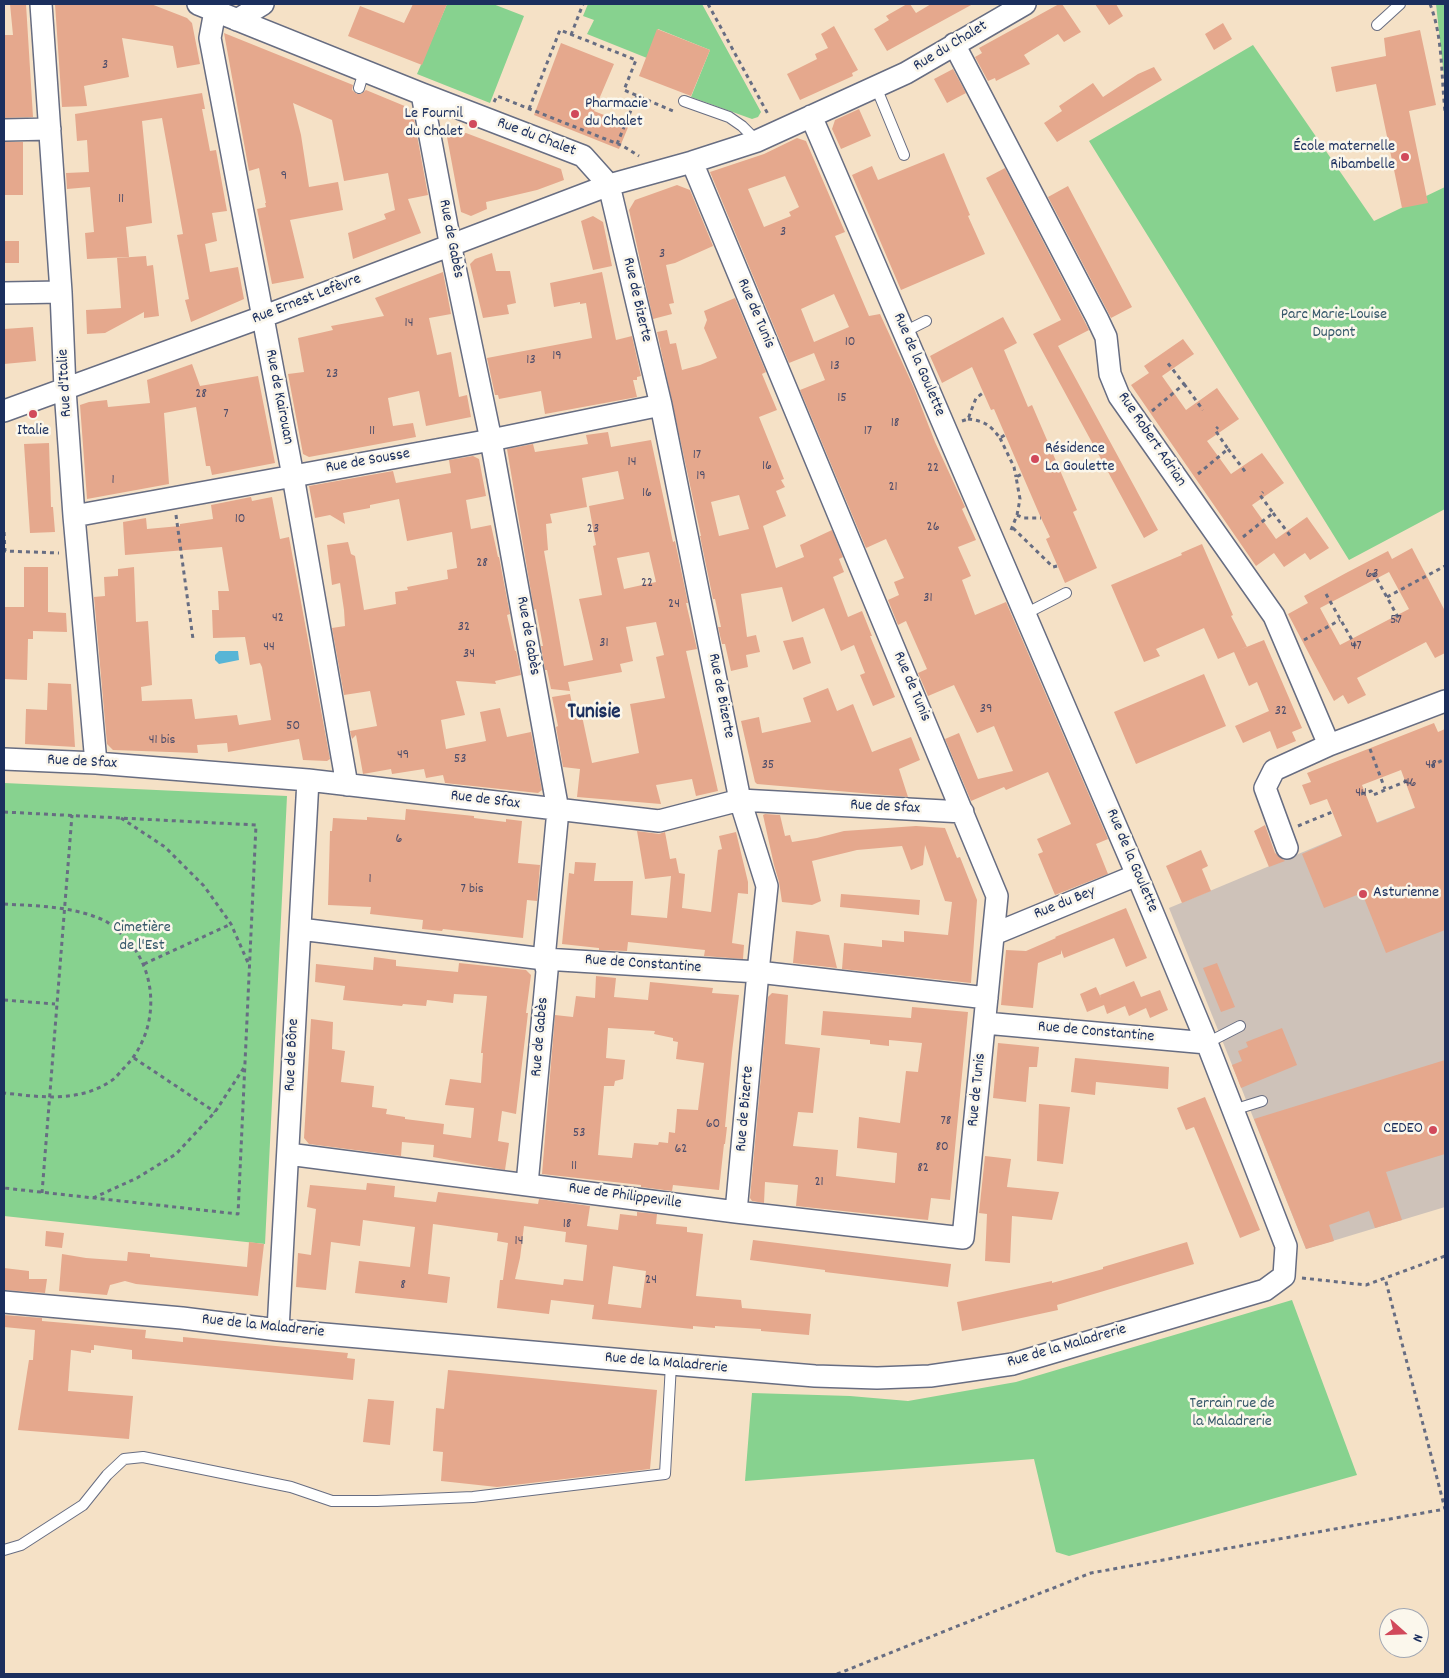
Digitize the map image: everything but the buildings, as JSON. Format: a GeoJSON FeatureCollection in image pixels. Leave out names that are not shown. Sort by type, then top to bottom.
{"type":"FeatureCollection","features":[{"type":"Feature","properties":{"kind":"street","name":"Rue d'Italie"},"geometry":{"type":"LineString","coordinates":[[42,4],[62,292],[65,388],[74,516],[96,763]]}},
{"type":"Feature","properties":{"kind":"street"},"geometry":{"type":"LineString","coordinates":[[236,20],[263,4]]}},
{"type":"Feature","properties":{"kind":"street","name":"Rue du Chalet"},"geometry":{"type":"LineString","coordinates":[[206,7],[362,79],[422,94],[583,156],[609,185],[692,162],[757,141],[906,73],[1025,4]]}},
{"type":"Feature","properties":{"kind":"street","name":"Rue de Kairouan"},"geometry":{"type":"LineString","coordinates":[[206,7],[210,38],[293,476],[347,785]]}},
{"type":"Feature","properties":{"kind":"street","name":"Rue Robert Adrian"},"geometry":{"type":"LineString","coordinates":[[954,44],[1106,337],[1110,374],[1119,396],[1274,616],[1329,745]]}},
{"type":"Feature","properties":{"kind":"street","name":"Rue de Gabès"},"geometry":{"type":"LineString","coordinates":[[422,94],[450,246],[491,440],[558,810],[544,958],[548,972],[527,1184]]}},
{"type":"Feature","properties":{"kind":"street","name":"Rue de la Goulette"},"geometry":{"type":"LineString","coordinates":[[811,116],[1137,875],[1207,1043],[1286,1246],[1284,1276]]}},
{"type":"Feature","properties":{"kind":"street"},"geometry":{"type":"LineString","coordinates":[[4,130],[50,129]]}},
{"type":"Feature","properties":{"kind":"street","name":"Rue de Tunis"},"geometry":{"type":"LineString","coordinates":[[692,162],[997,896],[963,1238]]}},
{"type":"Feature","properties":{"kind":"street","name":"Rue Ernest Lefèvre"},"geometry":{"type":"LineString","coordinates":[[4,411],[262,317],[609,185]]}},
{"type":"Feature","properties":{"kind":"street","name":"Rue de Bizerte"},"geometry":{"type":"LineString","coordinates":[[609,185],[662,405],[740,800],[767,886],[736,1212]]}},
{"type":"Feature","properties":{"kind":"street"},"geometry":{"type":"LineString","coordinates":[[4,293],[62,292]]}},
{"type":"Feature","properties":{"kind":"street","name":"Rue de Sousse"},"geometry":{"type":"LineString","coordinates":[[74,516],[491,440],[662,405]]}},
{"type":"Feature","properties":{"kind":"street"},"geometry":{"type":"LineString","coordinates":[[1287,848],[1265,788],[1274,770],[1329,745],[1445,701]]}},
{"type":"Feature","properties":{"kind":"street","name":"Rue de Sfax"},"geometry":{"type":"LineString","coordinates":[[4,759],[96,763],[308,780],[659,821],[740,800],[963,812]]}},
{"type":"Feature","properties":{"kind":"street","name":"Rue de Bône"},"geometry":{"type":"LineString","coordinates":[[278,1330],[308,780]]}},
{"type":"Feature","properties":{"kind":"street","name":"Rue du Bey"},"geometry":{"type":"LineString","coordinates":[[994,934],[1137,875]]}},
{"type":"Feature","properties":{"kind":"street","name":"Rue de Constantine"},"geometry":{"type":"LineString","coordinates":[[300,929],[544,958],[758,972],[987,998]]}},
{"type":"Feature","properties":{"kind":"street","name":"Rue de Constantine"},"geometry":{"type":"LineString","coordinates":[[985,1024],[1207,1043]]}},
{"type":"Feature","properties":{"kind":"street","name":"Rue de Philippeville"},"geometry":{"type":"LineString","coordinates":[[288,1154],[736,1212],[963,1238]]}},
{"type":"Feature","properties":{"kind":"street","name":"Rue de la Maladrerie"},"geometry":{"type":"LineString","coordinates":[[4,1302],[182,1318],[278,1330],[815,1376],[877,1378],[930,1376],[1014,1364],[1266,1290],[1284,1276]]}},
{"type":"Feature","properties":{"kind":"lane"},"geometry":{"type":"LineString","coordinates":[[1377,25],[1400,4]]}},
{"type":"Feature","properties":{"kind":"lane"},"geometry":{"type":"LineString","coordinates":[[876,87],[904,155]]}},
{"type":"Feature","properties":{"kind":"lane"},"geometry":{"type":"LineString","coordinates":[[684,101],[729,117],[742,126],[757,141]]}},
{"type":"Feature","properties":{"kind":"lane"},"geometry":{"type":"LineString","coordinates":[[904,332],[926,321]]}},
{"type":"Feature","properties":{"kind":"lane"},"geometry":{"type":"LineString","coordinates":[[1025,614],[1066,593]]}},
{"type":"Feature","properties":{"kind":"lane"},"geometry":{"type":"LineString","coordinates":[[1207,1043],[1240,1026]]}},
{"type":"Feature","properties":{"kind":"lane"},"geometry":{"type":"LineString","coordinates":[[1233,1110],[1262,1101]]}},
{"type":"Feature","properties":{"kind":"lane"},"geometry":{"type":"LineString","coordinates":[[4,1550],[21,1545],[83,1505],[107,1475],[124,1459],[143,1457],[291,1487],[332,1501],[377,1501],[473,1496],[664,1474],[671,1364]]}},
{"type":"Feature","properties":{"kind":"path"},"geometry":{"type":"LineString","coordinates":[[571,34],[583,4]]}},
{"type":"Feature","properties":{"kind":"path"},"geometry":{"type":"LineString","coordinates":[[708,4],[769,114],[780,130]]}},
{"type":"Feature","properties":{"kind":"path"},"geometry":{"type":"LineString","coordinates":[[1430,4],[1436,21],[1438,35],[1445,111]]}},
{"type":"Feature","properties":{"kind":"path"},"geometry":{"type":"LineString","coordinates":[[529,109],[560,30],[636,60],[624,90],[680,114]]}},
{"type":"Feature","properties":{"kind":"path"},"geometry":{"type":"LineString","coordinates":[[617,144],[637,96]]}},
{"type":"Feature","properties":{"kind":"path"},"geometry":{"type":"LineString","coordinates":[[1167,362],[1203,410]]}},
{"type":"Feature","properties":{"kind":"path"},"geometry":{"type":"LineString","coordinates":[[1138,423],[1184,384]]}},
{"type":"Feature","properties":{"kind":"path"},"geometry":{"type":"LineString","coordinates":[[968,419],[976,398],[983,393]]}},
{"type":"Feature","properties":{"kind":"path"},"geometry":{"type":"LineString","coordinates":[[945,429],[968,419],[982,421],[993,429],[1000,438],[1014,467],[1020,499],[1018,515],[1012,528],[994,542]]}},
{"type":"Feature","properties":{"kind":"path"},"geometry":{"type":"LineString","coordinates":[[1218,428],[1215,430],[1248,474]]}},
{"type":"Feature","properties":{"kind":"path"},"geometry":{"type":"LineString","coordinates":[[1000,438],[1006,435]]}},
{"type":"Feature","properties":{"kind":"path"},"geometry":{"type":"LineString","coordinates":[[1182,486],[1228,449]]}},
{"type":"Feature","properties":{"kind":"path"},"geometry":{"type":"LineString","coordinates":[[1016,477],[1022,474]]}},
{"type":"Feature","properties":{"kind":"path"},"geometry":{"type":"LineString","coordinates":[[1263,492],[1260,495],[1292,538]]}},
{"type":"Feature","properties":{"kind":"path"},"geometry":{"type":"LineString","coordinates":[[174,498],[192,639]]}},
{"type":"Feature","properties":{"kind":"path"},"geometry":{"type":"LineString","coordinates":[[1226,549],[1273,513]]}},
{"type":"Feature","properties":{"kind":"path"},"geometry":{"type":"LineString","coordinates":[[1018,515],[1024,518],[1041,518]]}},
{"type":"Feature","properties":{"kind":"path"},"geometry":{"type":"LineString","coordinates":[[1012,528],[1053,567],[1057,566]]}},
{"type":"Feature","properties":{"kind":"path"},"geometry":{"type":"LineString","coordinates":[[4,532],[4,552],[77,553]]}},
{"type":"Feature","properties":{"kind":"path"},"geometry":{"type":"LineString","coordinates":[[1387,597],[1445,566]]}},
{"type":"Feature","properties":{"kind":"path"},"geometry":{"type":"LineString","coordinates":[[1372,575],[1374,574],[1399,620],[1396,621]]}},
{"type":"Feature","properties":{"kind":"path"},"geometry":{"type":"LineString","coordinates":[[1326,594],[1356,647]]}},
{"type":"Feature","properties":{"kind":"path"},"geometry":{"type":"LineString","coordinates":[[1287,649],[1340,620]]}},
{"type":"Feature","properties":{"kind":"path"},"geometry":{"type":"LineString","coordinates":[[1364,732],[1385,789]]}},
{"type":"Feature","properties":{"kind":"path"},"geometry":{"type":"LineString","coordinates":[[1431,766],[1445,760]]}},
{"type":"Feature","properties":{"kind":"path"},"geometry":{"type":"LineString","coordinates":[[1361,794],[1371,792],[1373,795],[1409,780],[1410,784]]}},
{"type":"Feature","properties":{"kind":"path"},"geometry":{"type":"LineString","coordinates":[[4,812],[256,825],[238,1214],[4,1188]]}},
{"type":"Feature","properties":{"kind":"path"},"geometry":{"type":"LineString","coordinates":[[1307,822],[1332,812]]}},
{"type":"Feature","properties":{"kind":"path"},"geometry":{"type":"LineString","coordinates":[[42,1192],[72,816]]}},
{"type":"Feature","properties":{"kind":"path"},"geometry":{"type":"LineString","coordinates":[[120,818],[164,847],[204,886],[232,924],[250,967]]}},
{"type":"Feature","properties":{"kind":"path"},"geometry":{"type":"LineString","coordinates":[[4,904],[64,908],[103,919],[127,938],[144,964],[150,986],[151,1011],[146,1035],[134,1058],[112,1081],[79,1096],[49,1097],[4,1093]]}},
{"type":"Feature","properties":{"kind":"path"},"geometry":{"type":"LineString","coordinates":[[144,964],[232,924]]}},
{"type":"Feature","properties":{"kind":"path"},"geometry":{"type":"LineString","coordinates":[[4,1000],[56,1004]]}},
{"type":"Feature","properties":{"kind":"path"},"geometry":{"type":"LineString","coordinates":[[134,1058],[215,1112]]}},
{"type":"Feature","properties":{"kind":"path"},"geometry":{"type":"LineString","coordinates":[[92,1198],[137,1178],[176,1154],[215,1112],[245,1064]]}},
{"type":"Feature","properties":{"kind":"path"},"geometry":{"type":"LineString","coordinates":[[1284,1276],[1366,1285],[1445,1256]]}},
{"type":"Feature","properties":{"kind":"path"},"geometry":{"type":"LineString","coordinates":[[837,1674],[1091,1573],[1445,1509],[1385,1278]]}},
{"type":"Feature","properties":{"kind":"shaded area"},"geometry":{"type":"Polygon","coordinates":[[[1445,796],[1445,1207],[1306,1249],[1169,908],[1339,837],[1445,796]]]}},
{"type":"Feature","properties":{"kind":"green space"},"geometry":{"type":"Polygon","coordinates":[[[447,4],[493,4],[524,16],[490,103],[417,74],[447,4]]]}},
{"type":"Feature","properties":{"kind":"green space"},"geometry":{"type":"Polygon","coordinates":[[[588,4],[702,4],[761,112],[758,117],[752,119],[691,97],[710,50],[658,29],[647,58],[587,34],[594,20],[583,16],[588,4]]]}},
{"type":"Feature","properties":{"kind":"green space"},"geometry":{"type":"Polygon","coordinates":[[[1436,4],[1445,4],[1445,86],[1436,4]]]}},
{"type":"Feature","properties":{"kind":"green space","name":"Parc Marie-Louise Dupont"},"geometry":{"type":"Polygon","coordinates":[[[1253,45],[1374,221],[1445,187],[1445,509],[1349,560],[1089,141],[1253,45]]]}},
{"type":"Feature","properties":{"kind":"green space","name":"Cimetière de l'Est"},"geometry":{"type":"Polygon","coordinates":[[[4,783],[287,796],[265,1244],[4,1216],[4,783]]]}},
{"type":"Feature","properties":{"kind":"green space","name":"Terrain rue de la Maladrerie"},"geometry":{"type":"Polygon","coordinates":[[[1292,1300],[1357,1475],[1069,1556],[1056,1552],[1034,1459],[745,1481],[752,1393],[850,1396],[908,1401],[1016,1382],[1292,1300]]]}},
{"type":"Feature","properties":{"kind":"water"},"geometry":{"type":"Polygon","coordinates":[[[219,651],[238,651],[239,660],[219,664],[215,660],[215,655],[219,651]]]}},
{"type":"Feature","properties":{"kind":"place","name":"Pharmacie du Chalet"},"geometry":{"type":"Point","coordinates":[575,114]}},
{"type":"Feature","properties":{"kind":"place","name":"Le Fournil du Chalet"},"geometry":{"type":"Point","coordinates":[473,124]}},
{"type":"Feature","properties":{"kind":"place","name":"École maternelle Ribambelle"},"geometry":{"type":"Point","coordinates":[1405,157]}},
{"type":"Feature","properties":{"kind":"place","name":"Italie"},"geometry":{"type":"Point","coordinates":[33,414]}},
{"type":"Feature","properties":{"kind":"place","name":"Résidence La Goulette"},"geometry":{"type":"Point","coordinates":[1035,459]}},
{"type":"Feature","properties":{"kind":"place","name":"Asturienne"},"geometry":{"type":"Point","coordinates":[1363,894]}},
{"type":"Feature","properties":{"kind":"place","name":"CEDEO"},"geometry":{"type":"Point","coordinates":[1433,1130]}},
{"type":"Feature","properties":{"kind":"district","name":"Tunisie"},"geometry":{"type":"Point","coordinates":[594,714]}}]}
